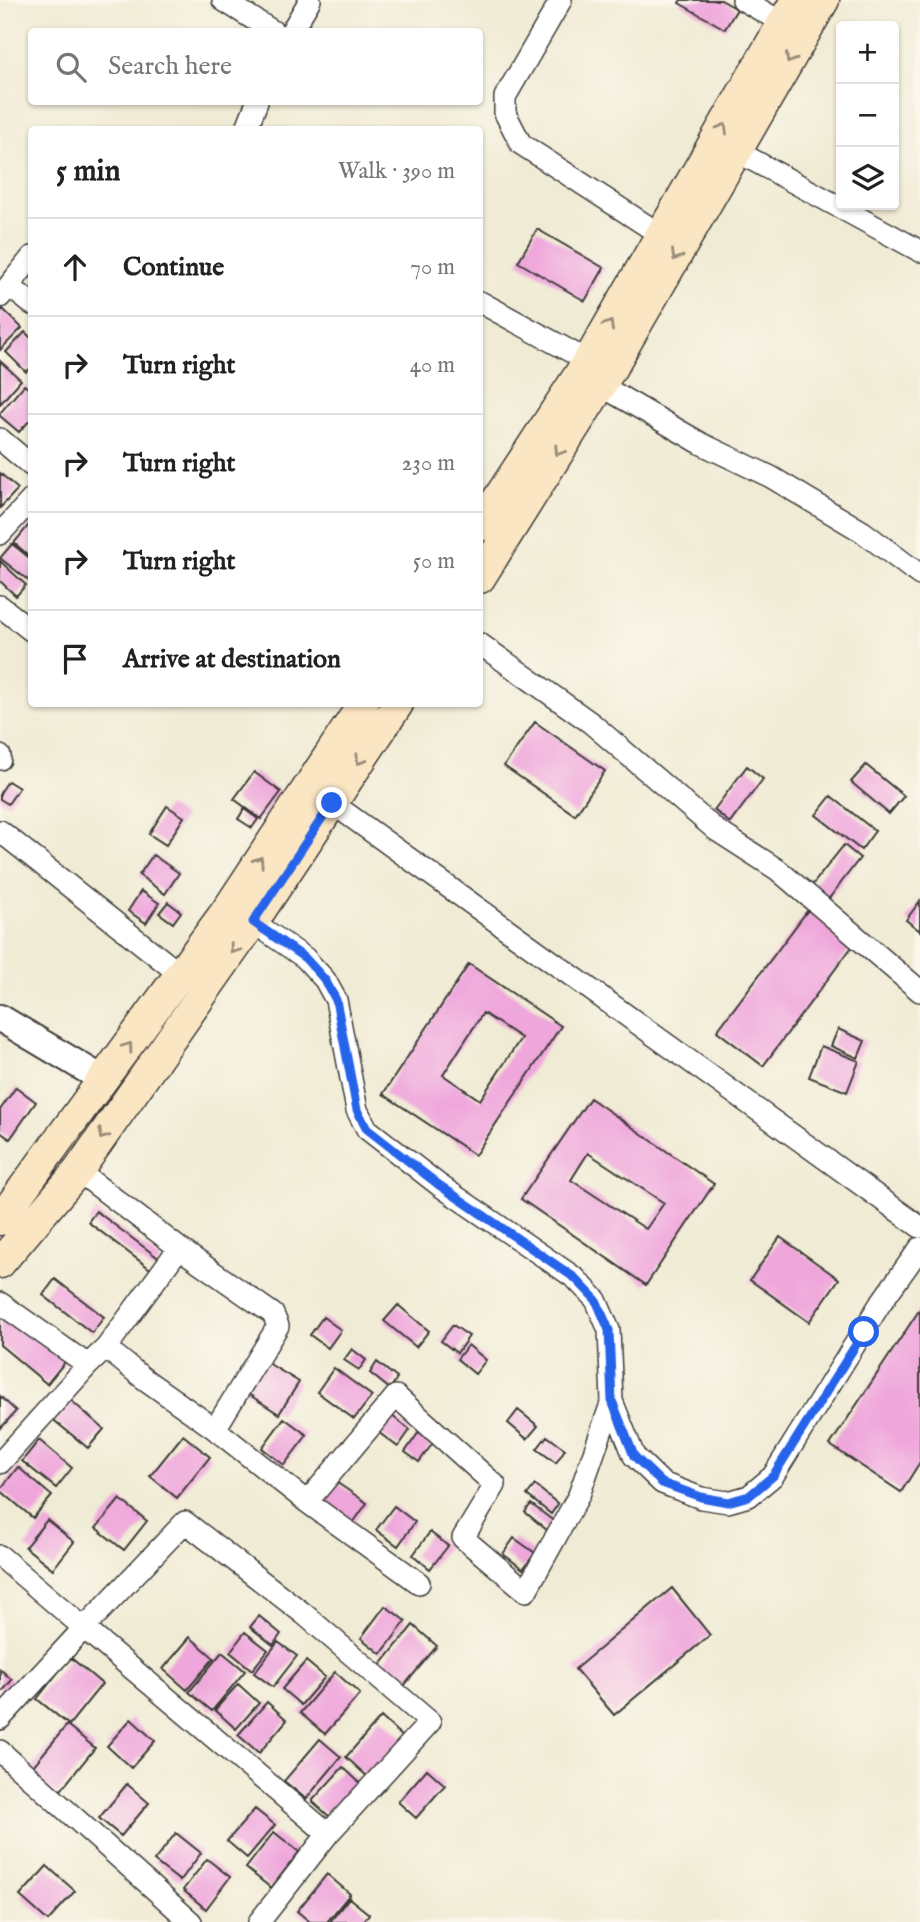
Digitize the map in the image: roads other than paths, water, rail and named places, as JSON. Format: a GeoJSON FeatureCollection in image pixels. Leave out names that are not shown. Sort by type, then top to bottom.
{"type":"FeatureCollection","features":[{"type":"Feature","properties":{"kind":"main road"},"geometry":{"type":"LineString","coordinates":[[483,522],[594,373],[738,152],[824,0]]}},
{"type":"Feature","properties":{"kind":"main road"},"geometry":{"type":"LineString","coordinates":[[483,573],[594,373],[661,234],[790,11]]}},
{"type":"Feature","properties":{"kind":"main road"},"geometry":{"type":"LineString","coordinates":[[0,1220],[181,975],[361,707]]}},
{"type":"Feature","properties":{"kind":"main road"},"geometry":{"type":"LineString","coordinates":[[0,1264],[78,1171],[253,922],[396,707]]}},
{"type":"Feature","properties":{"kind":"street"},"geometry":{"type":"LineString","coordinates":[[223,0],[268,28]]}},
{"type":"Feature","properties":{"kind":"street"},"geometry":{"type":"LineString","coordinates":[[293,28],[310,0]]}},
{"type":"Feature","properties":{"kind":"street"},"geometry":{"type":"LineString","coordinates":[[561,0],[505,97],[505,113],[521,144],[661,234]]}},
{"type":"Feature","properties":{"kind":"street"},"geometry":{"type":"LineString","coordinates":[[743,0],[790,11]]}},
{"type":"Feature","properties":{"kind":"street"},"geometry":{"type":"LineString","coordinates":[[248,126],[256,105]]}},
{"type":"Feature","properties":{"kind":"street"},"geometry":{"type":"LineString","coordinates":[[738,152],[920,251]]}},
{"type":"Feature","properties":{"kind":"street"},"geometry":{"type":"LineString","coordinates":[[28,262],[5,291],[28,302]]}},
{"type":"Feature","properties":{"kind":"street"},"geometry":{"type":"LineString","coordinates":[[483,304],[702,444],[771,477],[863,532],[920,575]]}},
{"type":"Feature","properties":{"kind":"street"},"geometry":{"type":"LineString","coordinates":[[0,439],[28,463]]}},
{"type":"Feature","properties":{"kind":"street"},"geometry":{"type":"LineString","coordinates":[[0,534],[28,503]]}},
{"type":"Feature","properties":{"kind":"street"},"geometry":{"type":"LineString","coordinates":[[0,606],[28,628]]}},
{"type":"Feature","properties":{"kind":"street"},"geometry":{"type":"LineString","coordinates":[[483,646],[591,723],[716,830],[778,870],[920,991]]}},
{"type":"Feature","properties":{"kind":"street"},"geometry":{"type":"LineString","coordinates":[[332,803],[920,1227]]}},
{"type":"Feature","properties":{"kind":"street"},"geometry":{"type":"LineString","coordinates":[[0,831],[181,975]]}},
{"type":"Feature","properties":{"kind":"street"},"geometry":{"type":"LineString","coordinates":[[253,922],[305,958],[336,1000],[357,1110],[367,1129],[439,1185],[575,1278],[596,1300],[609,1330],[612,1401],[634,1456],[662,1483],[701,1497],[728,1502],[749,1496],[773,1476],[880,1304],[920,1248]]}},
{"type":"Feature","properties":{"kind":"street"},"geometry":{"type":"LineString","coordinates":[[0,1018],[104,1080]]}},
{"type":"Feature","properties":{"kind":"street"},"geometry":{"type":"LineString","coordinates":[[78,1171],[273,1314],[278,1326],[215,1429]]}},
{"type":"Feature","properties":{"kind":"street"},"geometry":{"type":"LineString","coordinates":[[0,1462],[88,1365],[107,1348],[180,1248]]}},
{"type":"Feature","properties":{"kind":"street"},"geometry":{"type":"LineString","coordinates":[[0,1303],[88,1365]]}},
{"type":"Feature","properties":{"kind":"street"},"geometry":{"type":"LineString","coordinates":[[107,1348],[307,1502],[419,1583]]}},
{"type":"Feature","properties":{"kind":"street"},"geometry":{"type":"LineString","coordinates":[[307,1502],[396,1396],[495,1485],[463,1538],[526,1591],[579,1495],[612,1401]]}},
{"type":"Feature","properties":{"kind":"street"},"geometry":{"type":"LineString","coordinates":[[0,1719],[185,1522],[304,1614],[430,1722],[328,1834],[259,1922]]}},
{"type":"Feature","properties":{"kind":"street"},"geometry":{"type":"LineString","coordinates":[[0,1556],[328,1834]]}},
{"type":"Feature","properties":{"kind":"street"},"geometry":{"type":"LineString","coordinates":[[0,1751],[191,1922]]}}]}
